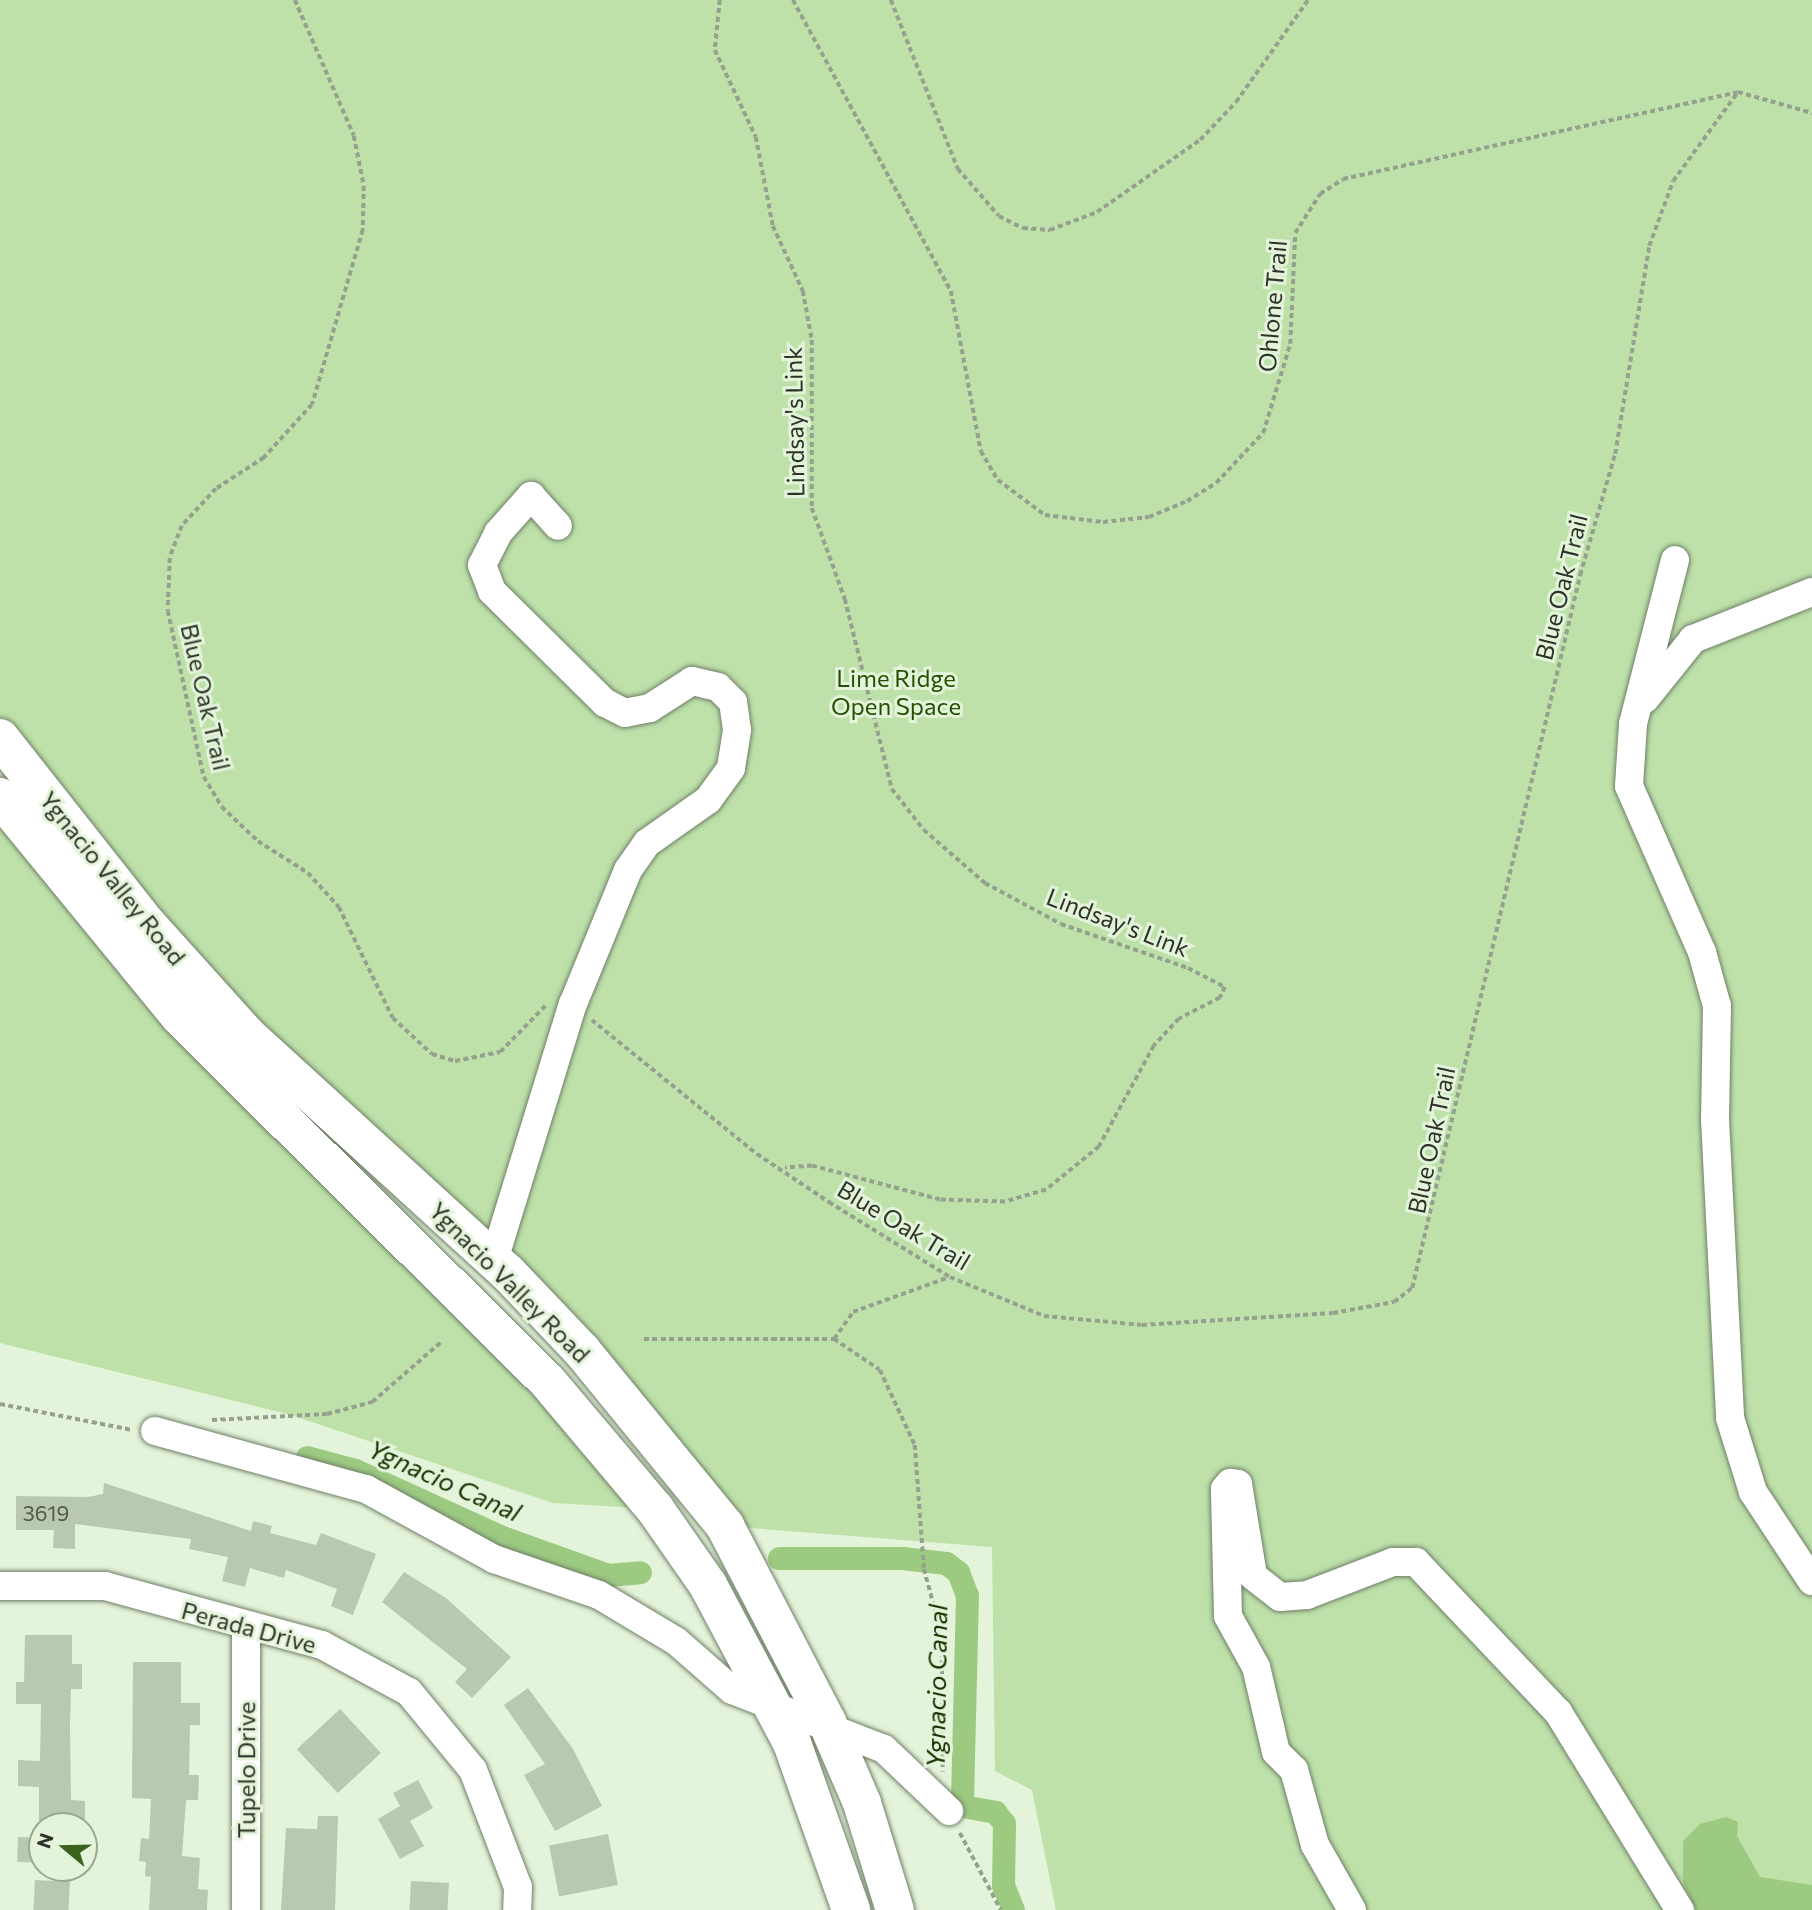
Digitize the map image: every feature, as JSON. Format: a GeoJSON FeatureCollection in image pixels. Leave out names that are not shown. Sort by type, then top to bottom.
{"type":"FeatureCollection","features":[{"type":"Feature","properties":{"kind":"highway","name":"Ygnacio Valley Road"},"geometry":{"type":"LineString","coordinates":[[0,738],[147,924],[247,1035],[494,1260],[582,1351],[725,1526],[827,1722],[862,1803],[895,1910]]}},
{"type":"Feature","properties":{"kind":"highway","name":"Ygnacio Valley Road"},"geometry":{"type":"LineString","coordinates":[[0,797],[180,1017],[566,1403],[655,1509],[708,1586],[771,1703],[831,1841],[851,1910]]}},
{"type":"Feature","properties":{"kind":"street"},"geometry":{"type":"LineString","coordinates":[[494,1260],[573,1004],[628,870],[647,844],[708,800],[731,768],[737,730],[733,702],[719,687],[692,681],[650,708],[625,713],[605,703],[492,591],[482,565],[498,533],[531,496],[558,526]]}},
{"type":"Feature","properties":{"kind":"street"},"geometry":{"type":"LineString","coordinates":[[1675,560],[1633,724],[1629,786],[1702,952],[1717,1006],[1715,1119],[1730,1418],[1753,1492],[1812,1581]]}},
{"type":"Feature","properties":{"kind":"street"},"geometry":{"type":"LineString","coordinates":[[1633,724],[1677,652],[1693,639],[1812,592]]}},
{"type":"Feature","properties":{"kind":"street"},"geometry":{"type":"LineString","coordinates":[[155,1431],[366,1489],[494,1559],[599,1595],[676,1641],[732,1690],[827,1722],[884,1749],[949,1811]]}},
{"type":"Feature","properties":{"kind":"street"},"geometry":{"type":"LineString","coordinates":[[1352,1910],[1315,1845],[1294,1770],[1276,1752],[1256,1667],[1228,1616],[1225,1489],[1230,1483],[1238,1484],[1253,1576],[1280,1597],[1307,1595],[1393,1562],[1416,1562],[1558,1712],[1681,1910]]}},
{"type":"Feature","properties":{"kind":"street","name":"Perada Drive"},"geometry":{"type":"LineString","coordinates":[[0,1587],[105,1586],[246,1630],[322,1645],[409,1692],[473,1770],[518,1887],[517,1910]]}},
{"type":"Feature","properties":{"kind":"street","name":"Tupelo Drive"},"geometry":{"type":"LineString","coordinates":[[246,1630],[246,1910]]}},
{"type":"Feature","properties":{"kind":"path","name":"Blue Oak Trail"},"geometry":{"type":"LineString","coordinates":[[295,0],[354,136],[364,186],[363,229],[312,405],[264,457],[216,489],[182,526],[170,558],[168,611],[205,777],[222,807],[258,841],[308,873],[340,907],[393,1018],[432,1054],[455,1061],[500,1052],[551,1001],[573,1004],[757,1154],[783,1168],[950,1277],[1044,1316],[1099,1326],[1333,1313],[1394,1302],[1412,1288],[1423,1266],[1576,589],[1615,454],[1649,246],[1673,181],[1738,92]]}},
{"type":"Feature","properties":{"kind":"path","name":"Lindsay's Link"},"geometry":{"type":"LineString","coordinates":[[720,0],[715,50],[756,137],[773,226],[803,291],[813,354],[812,508],[845,599],[892,789],[924,830],[985,883],[1061,924],[1188,968],[1225,987],[1220,998],[1179,1019],[1154,1046],[1099,1147],[1046,1190],[1004,1202],[940,1200],[812,1166],[783,1168]]}},
{"type":"Feature","properties":{"kind":"path","name":"Ohlone Trail"},"geometry":{"type":"LineString","coordinates":[[793,0],[951,291],[981,451],[998,480],[1045,515],[1103,522],[1149,517],[1187,501],[1216,483],[1263,433],[1290,344],[1295,233],[1320,194],[1387,164],[1738,92],[1812,113]]}},
{"type":"Feature","properties":{"kind":"path"},"geometry":{"type":"LineString","coordinates":[[891,0],[958,169],[999,216],[1023,228],[1050,230],[1097,212],[1200,140],[1236,102],[1308,0]]}},
{"type":"Feature","properties":{"kind":"path"},"geometry":{"type":"LineString","coordinates":[[834,1339],[853,1312],[950,1277]]}},
{"type":"Feature","properties":{"kind":"path"},"geometry":{"type":"LineString","coordinates":[[644,1339],[834,1339],[880,1370],[902,1407],[915,1445],[926,1545],[924,1569],[942,1634],[949,1811],[1001,1910]]}},
{"type":"Feature","properties":{"kind":"path"},"geometry":{"type":"LineString","coordinates":[[203,1422],[327,1414],[372,1402],[441,1342]]}},
{"type":"Feature","properties":{"kind":"path"},"geometry":{"type":"LineString","coordinates":[[0,1404],[155,1431]]}},
{"type":"Feature","properties":{"kind":"green space","name":"Lime Ridge Open Space"},"geometry":{"type":"Polygon","coordinates":[[[0,0],[1812,0],[1812,1910],[1056,1910],[1032,1790],[995,1771],[992,1547],[725,1526],[657,1441],[247,1035],[0,738],[0,0]]]}},
{"type":"Feature","properties":{"kind":"green space"},"geometry":{"type":"Polygon","coordinates":[[[0,797],[655,1509],[553,1503],[291,1415],[0,1343],[0,797]]]}},
{"type":"Feature","properties":{"kind":"shaded area"},"geometry":{"type":"Polygon","coordinates":[[[1726,1817],[1738,1822],[1737,1836],[1760,1877],[1812,1885],[1812,1910],[1696,1910],[1683,1883],[1683,1841],[1700,1824],[1726,1817]]]}},
{"type":"Feature","properties":{"kind":"building"},"geometry":{"type":"Polygon","coordinates":[[[104,1483],[251,1531],[253,1521],[272,1526],[270,1533],[316,1545],[321,1533],[376,1554],[353,1615],[331,1606],[337,1589],[286,1570],[284,1578],[250,1568],[245,1587],[222,1581],[228,1557],[189,1549],[191,1539],[75,1524],[75,1549],[53,1548],[54,1530],[16,1530],[16,1496],[88,1497],[103,1494],[104,1483]]]}},
{"type":"Feature","properties":{"kind":"building"},"geometry":{"type":"Polygon","coordinates":[[[404,1572],[446,1598],[511,1657],[472,1698],[455,1682],[467,1669],[382,1602],[404,1572]]]}},
{"type":"Feature","properties":{"kind":"building"},"geometry":{"type":"Polygon","coordinates":[[[25,1635],[72,1635],[72,1664],[82,1664],[82,1689],[71,1689],[71,1800],[85,1801],[85,1812],[39,1812],[39,1787],[18,1786],[18,1760],[40,1761],[41,1704],[16,1704],[16,1682],[24,1682],[25,1635]]]}},
{"type":"Feature","properties":{"kind":"building"},"geometry":{"type":"Polygon","coordinates":[[[133,1662],[181,1662],[181,1703],[200,1703],[200,1725],[190,1725],[189,1775],[199,1775],[198,1800],[186,1800],[182,1856],[200,1858],[198,1889],[208,1890],[207,1910],[149,1910],[151,1877],[145,1876],[146,1862],[139,1861],[141,1838],[149,1839],[151,1799],[132,1798],[133,1662]]]}},
{"type":"Feature","properties":{"kind":"building"},"geometry":{"type":"Polygon","coordinates":[[[528,1688],[573,1749],[602,1806],[555,1831],[524,1775],[545,1764],[504,1705],[528,1688]]]}},
{"type":"Feature","properties":{"kind":"building"},"geometry":{"type":"Polygon","coordinates":[[[340,1709],[381,1753],[338,1793],[297,1749],[340,1709]]]}},
{"type":"Feature","properties":{"kind":"building"},"geometry":{"type":"Polygon","coordinates":[[[418,1780],[433,1808],[410,1821],[424,1846],[400,1859],[378,1819],[400,1806],[393,1793],[418,1780]]]}},
{"type":"Feature","properties":{"kind":"building"},"geometry":{"type":"Polygon","coordinates":[[[318,1816],[338,1816],[335,1910],[281,1910],[286,1828],[317,1829],[318,1816]]]}},
{"type":"Feature","properties":{"kind":"building"},"geometry":{"type":"Polygon","coordinates":[[[608,1834],[618,1885],[559,1896],[549,1845],[608,1834]]]}},
{"type":"Feature","properties":{"kind":"building"},"geometry":{"type":"Polygon","coordinates":[[[18,1837],[28,1837],[28,1862],[17,1862],[18,1837]]]}},
{"type":"Feature","properties":{"kind":"building"},"geometry":{"type":"Polygon","coordinates":[[[411,1881],[449,1883],[448,1910],[409,1910],[411,1881]]]}},
{"type":"Feature","properties":{"kind":"building"},"geometry":{"type":"Polygon","coordinates":[[[35,1882],[70,1882],[68,1910],[33,1910],[35,1882]]]}},
{"type":"Feature","properties":{"kind":"waterway","name":"Ygnacio Canal"},"geometry":{"type":"LineString","coordinates":[[307,1457],[355,1470],[502,1537],[608,1575],[640,1572]]}},
{"type":"Feature","properties":{"kind":"waterway","name":"Ygnacio Canal"},"geometry":{"type":"LineString","coordinates":[[779,1558],[902,1558],[946,1563],[958,1572],[967,1595],[962,1806],[995,1812],[1004,1823],[1003,1885],[1013,1910]]}}]}
